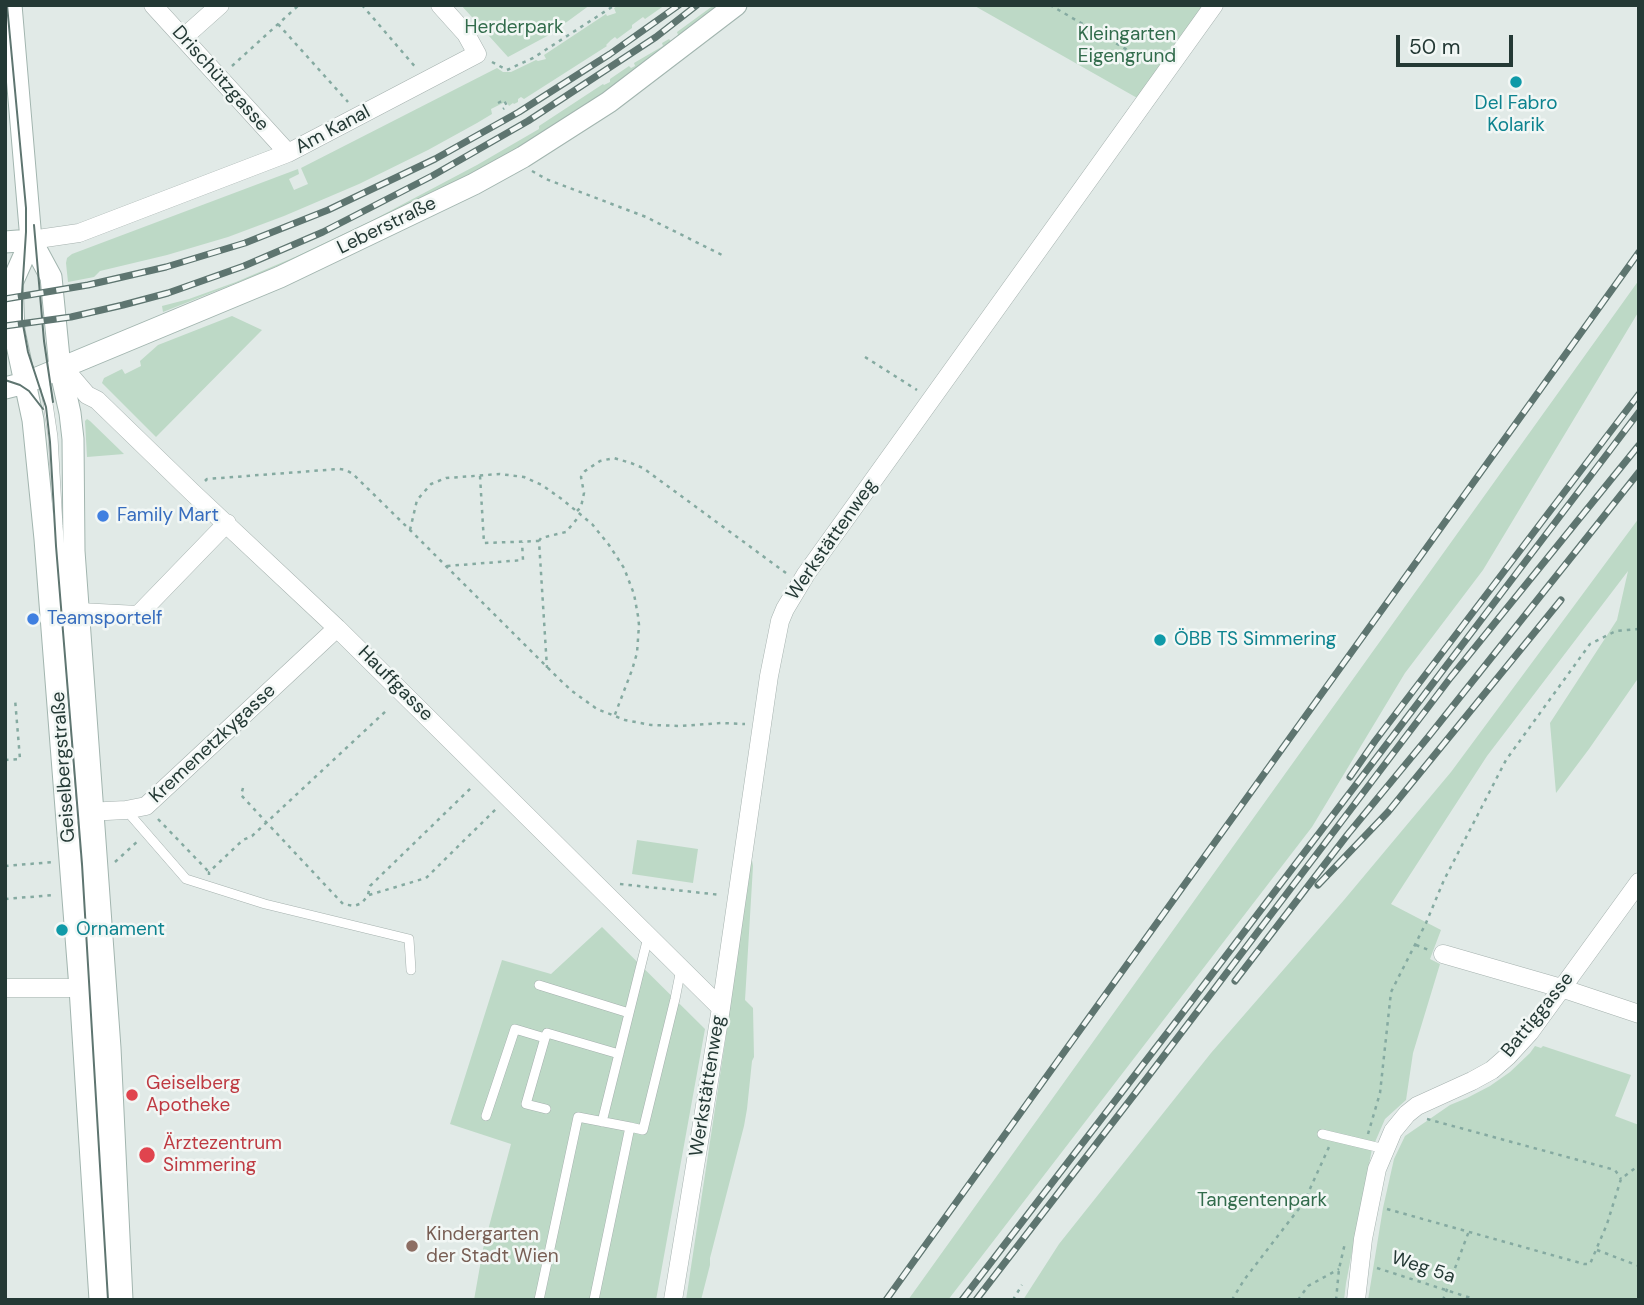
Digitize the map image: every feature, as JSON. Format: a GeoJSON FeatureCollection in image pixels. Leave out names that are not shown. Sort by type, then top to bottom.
{"type":"FeatureCollection","features":[{"type":"Feature","properties":{"kind":"main road","name":"Geiselbergstraße"},"geometry":{"type":"LineString","coordinates":[[11,5],[31,240],[51,277],[57,339],[35,370],[33,420],[80,812],[103,941],[122,1300]]}},
{"type":"Feature","properties":{"kind":"main road","name":"Leberstraße"},"geometry":{"type":"LineString","coordinates":[[35,370],[302,267],[474,184],[523,157],[608,102],[736,5]]}},
{"type":"Feature","properties":{"kind":"main road","name":"Geiselbergstraße"},"geometry":{"type":"LineString","coordinates":[[31,240],[12,283],[14,331],[35,370],[70,413],[73,439],[73,523],[79,612],[80,812],[71,861],[100,1300]]}},
{"type":"Feature","properties":{"kind":"main road"},"geometry":{"type":"LineString","coordinates":[[5,242],[31,240]]}},
{"type":"Feature","properties":{"kind":"street","name":"Drischützgasse"},"geometry":{"type":"LineString","coordinates":[[153,5],[288,153]]}},
{"type":"Feature","properties":{"kind":"street"},"geometry":{"type":"LineString","coordinates":[[183,38],[220,5]]}},
{"type":"Feature","properties":{"kind":"street"},"geometry":{"type":"LineString","coordinates":[[440,5],[466,34],[477,54]]}},
{"type":"Feature","properties":{"kind":"street","name":"Werkstättenweg"},"geometry":{"type":"LineString","coordinates":[[673,1300],[769,676],[780,621],[800,583],[1214,5]]}},
{"type":"Feature","properties":{"kind":"street","name":"Am Kanal"},"geometry":{"type":"LineString","coordinates":[[31,240],[79,233],[288,153],[477,54]]}},
{"type":"Feature","properties":{"kind":"street","name":"Hauffgasse"},"geometry":{"type":"LineString","coordinates":[[35,370],[97,400],[337,628],[720,1008]]}},
{"type":"Feature","properties":{"kind":"street"},"geometry":{"type":"LineString","coordinates":[[79,612],[138,615],[227,523]]}},
{"type":"Feature","properties":{"kind":"street","name":"Kremenetzkygasse"},"geometry":{"type":"LineString","coordinates":[[80,812],[126,810],[146,806],[337,628]]}},
{"type":"Feature","properties":{"kind":"street","name":"Battiggasse"},"geometry":{"type":"LineString","coordinates":[[1407,1114],[1417,1106],[1492,1070],[1508,1056],[1530,1032],[1639,881]]}},
{"type":"Feature","properties":{"kind":"street"},"geometry":{"type":"LineString","coordinates":[[1443,954],[1639,1014]]}},
{"type":"Feature","properties":{"kind":"street"},"geometry":{"type":"LineString","coordinates":[[5,988],[80,988]]}},
{"type":"Feature","properties":{"kind":"street"},"geometry":{"type":"LineString","coordinates":[[1356,1300],[1377,1169],[1393,1131],[1407,1114]]}},
{"type":"Feature","properties":{"kind":"lane"},"geometry":{"type":"LineString","coordinates":[[35,370],[54,438],[111,1300]]}},
{"type":"Feature","properties":{"kind":"lane"},"geometry":{"type":"LineString","coordinates":[[45,532],[61,569]]}},
{"type":"Feature","properties":{"kind":"lane"},"geometry":{"type":"LineString","coordinates":[[126,810],[186,879],[265,904],[409,939],[411,970]]}},
{"type":"Feature","properties":{"kind":"lane"},"geometry":{"type":"LineString","coordinates":[[602,1122],[648,937]]}},
{"type":"Feature","properties":{"kind":"lane"},"geometry":{"type":"LineString","coordinates":[[539,1300],[578,1117],[643,1130],[681,969]]}},
{"type":"Feature","properties":{"kind":"lane"},"geometry":{"type":"LineString","coordinates":[[539,985],[629,1013]]}},
{"type":"Feature","properties":{"kind":"lane"},"geometry":{"type":"LineString","coordinates":[[486,1116],[515,1029],[545,1038]]}},
{"type":"Feature","properties":{"kind":"lane"},"geometry":{"type":"LineString","coordinates":[[546,1109],[526,1104],[547,1033],[618,1054]]}},
{"type":"Feature","properties":{"kind":"lane"},"geometry":{"type":"LineString","coordinates":[[594,1300],[630,1127]]}},
{"type":"Feature","properties":{"kind":"lane"},"geometry":{"type":"LineString","coordinates":[[1322,1134],[1385,1149]]}},
{"type":"Feature","properties":{"kind":"path"},"geometry":{"type":"LineString","coordinates":[[219,77],[299,5]]}},
{"type":"Feature","properties":{"kind":"path"},"geometry":{"type":"LineString","coordinates":[[362,5],[427,80]]}},
{"type":"Feature","properties":{"kind":"path"},"geometry":{"type":"LineString","coordinates":[[477,54],[507,70],[533,58],[615,5]]}},
{"type":"Feature","properties":{"kind":"path"},"geometry":{"type":"LineString","coordinates":[[1050,5],[1149,63]]}},
{"type":"Feature","properties":{"kind":"path"},"geometry":{"type":"LineString","coordinates":[[278,24],[360,115]]}},
{"type":"Feature","properties":{"kind":"path"},"geometry":{"type":"LineString","coordinates":[[498,103],[504,100],[507,106],[503,109]]}},
{"type":"Feature","properties":{"kind":"path"},"geometry":{"type":"LineString","coordinates":[[523,157],[539,176],[646,217],[724,256]]}},
{"type":"Feature","properties":{"kind":"path"},"geometry":{"type":"LineString","coordinates":[[864,357],[932,399]]}},
{"type":"Feature","properties":{"kind":"path"},"geometry":{"type":"LineString","coordinates":[[480,476],[484,543],[539,541],[541,538],[566,532],[581,507],[584,493],[581,477],[600,461],[614,458],[643,468],[800,583]]}},
{"type":"Feature","properties":{"kind":"path"},"geometry":{"type":"LineString","coordinates":[[193,493],[207,479],[346,470],[411,530],[547,668],[584,701],[614,717],[639,724],[681,726],[722,723],[762,726]]}},
{"type":"Feature","properties":{"kind":"path"},"geometry":{"type":"LineString","coordinates":[[411,530],[417,500],[431,484],[446,478],[508,474],[524,477],[549,490],[579,513],[602,535],[624,568],[634,594],[638,616],[637,653],[614,717]]}},
{"type":"Feature","properties":{"kind":"path"},"geometry":{"type":"LineString","coordinates":[[539,541],[547,668]]}},
{"type":"Feature","properties":{"kind":"path"},"geometry":{"type":"LineString","coordinates":[[447,566],[523,561],[522,542]]}},
{"type":"Feature","properties":{"kind":"path"},"geometry":{"type":"LineString","coordinates":[[1365,1143],[1380,1093],[1391,992],[1426,923],[1444,880],[1506,760],[1590,644],[1616,631],[1639,629]]}},
{"type":"Feature","properties":{"kind":"path"},"geometry":{"type":"LineString","coordinates":[[5,760],[20,759],[15,699]]}},
{"type":"Feature","properties":{"kind":"path"},"geometry":{"type":"LineString","coordinates":[[209,872],[243,840],[253,836],[387,710]]}},
{"type":"Feature","properties":{"kind":"path"},"geometry":{"type":"LineString","coordinates":[[243,788],[241,795],[343,904],[354,906],[362,903],[370,886],[485,774]]}},
{"type":"Feature","properties":{"kind":"path"},"geometry":{"type":"LineString","coordinates":[[368,895],[426,878],[507,796]]}},
{"type":"Feature","properties":{"kind":"path"},"geometry":{"type":"LineString","coordinates":[[146,806],[209,872],[209,885]]}},
{"type":"Feature","properties":{"kind":"path"},"geometry":{"type":"LineString","coordinates":[[110,866],[160,821]]}},
{"type":"Feature","properties":{"kind":"path"},"geometry":{"type":"LineString","coordinates":[[5,866],[71,861]]}},
{"type":"Feature","properties":{"kind":"path"},"geometry":{"type":"LineString","coordinates":[[592,881],[737,897]]}},
{"type":"Feature","properties":{"kind":"path"},"geometry":{"type":"LineString","coordinates":[[5,899],[73,894]]}},
{"type":"Feature","properties":{"kind":"path"},"geometry":{"type":"LineString","coordinates":[[1407,1114],[1615,1170],[1621,1179]]}},
{"type":"Feature","properties":{"kind":"path"},"geometry":{"type":"LineString","coordinates":[[1232,1300],[1244,1280],[1304,1202],[1332,1138]]}},
{"type":"Feature","properties":{"kind":"path"},"geometry":{"type":"LineString","coordinates":[[1370,1205],[1590,1264],[1621,1179],[1639,1165]]}},
{"type":"Feature","properties":{"kind":"path"},"geometry":{"type":"LineString","coordinates":[[1443,1300],[1469,1231]]}},
{"type":"Feature","properties":{"kind":"path"},"geometry":{"type":"LineString","coordinates":[[1597,1250],[1639,1266]]}},
{"type":"Feature","properties":{"kind":"path","name":"Weg 5a"},"geometry":{"type":"LineString","coordinates":[[1360,1264],[1477,1300]]}},
{"type":"Feature","properties":{"kind":"path"},"geometry":{"type":"LineString","coordinates":[[1298,1300],[1308,1286],[1339,1269]]}},
{"type":"Feature","properties":{"kind":"path"},"geometry":{"type":"LineString","coordinates":[[1013,1300],[1022,1285]]}},
{"type":"Feature","properties":{"kind":"green space","name":"Herderpark"},"geometry":{"type":"Polygon","coordinates":[[[461,5],[590,5],[549,35],[508,57],[461,5]]]}},
{"type":"Feature","properties":{"kind":"green space"},"geometry":{"type":"Polygon","coordinates":[[[619,5],[665,5],[645,19],[643,17],[617,39],[615,37],[611,40],[607,46],[524,99],[521,97],[518,102],[509,106],[506,101],[491,109],[492,114],[477,123],[359,184],[228,237],[100,271],[94,277],[68,282],[66,263],[72,254],[298,169],[299,174],[289,179],[294,190],[308,184],[301,168],[497,68],[503,72],[511,72],[536,60],[546,59],[544,55],[606,14],[616,13],[614,8],[619,5]]]}},
{"type":"Feature","properties":{"kind":"green space"},"geometry":{"type":"Polygon","coordinates":[[[714,5],[723,5],[583,109],[480,172],[436,190],[335,240],[264,272],[163,312],[162,306],[236,282],[295,257],[371,221],[477,165],[539,129],[539,126],[610,82],[610,79],[629,66],[635,66],[634,63],[663,46],[662,43],[669,39],[671,41],[678,35],[677,32],[714,5]]]}},
{"type":"Feature","properties":{"kind":"green space","name":"Kleingarten Eigengrund"},"geometry":{"type":"Polygon","coordinates":[[[973,5],[1204,5],[1139,99],[973,5]]]}},
{"type":"Feature","properties":{"kind":"green space"},"geometry":{"type":"Polygon","coordinates":[[[1639,280],[1639,311],[1483,570],[1405,673],[1312,827],[948,1300],[908,1300],[1639,280]]]}},
{"type":"Feature","properties":{"kind":"green space"},"geometry":{"type":"Polygon","coordinates":[[[232,316],[262,330],[156,437],[102,383],[104,378],[122,369],[125,374],[141,366],[140,361],[158,345],[232,316]]]}},
{"type":"Feature","properties":{"kind":"green space"},"geometry":{"type":"Polygon","coordinates":[[[87,419],[90,421],[124,454],[87,457],[87,419]]]}},
{"type":"Feature","properties":{"kind":"green space","name":"Tangentenpark"},"geometry":{"type":"Polygon","coordinates":[[[1639,518],[1639,677],[1556,793],[1550,723],[1617,620],[1628,571],[1487,756],[1391,904],[1441,930],[1430,959],[1440,964],[1413,1053],[1406,1100],[1385,1119],[1372,1149],[1344,1300],[1023,1300],[1059,1244],[1211,1053],[1451,772],[1639,518]]]}},
{"type":"Feature","properties":{"kind":"green space"},"geometry":{"type":"Polygon","coordinates":[[[637,840],[698,849],[693,883],[632,874],[637,840]]]}},
{"type":"Feature","properties":{"kind":"green space"},"geometry":{"type":"Polygon","coordinates":[[[751,855],[753,866],[745,1000],[753,1008],[754,1057],[747,1109],[701,1300],[686,1300],[726,1036],[751,855]]]}},
{"type":"Feature","properties":{"kind":"green space"},"geometry":{"type":"Polygon","coordinates":[[[602,927],[705,1029],[656,1300],[474,1300],[483,1249],[511,1144],[450,1124],[502,960],[551,974],[602,927]]]}},
{"type":"Feature","properties":{"kind":"green space"},"geometry":{"type":"Polygon","coordinates":[[[1535,1046],[1543,1046],[1631,1075],[1615,1116],[1639,1125],[1639,1300],[1368,1300],[1394,1159],[1405,1136],[1450,1105],[1490,1086],[1510,1072],[1535,1046]]]}},
{"type":"Feature","properties":{"kind":"tram line"},"geometry":{"type":"LineString","coordinates":[[7,5],[26,208],[22,319],[28,352],[46,407],[50,442],[82,864],[108,1300]]}},
{"type":"Feature","properties":{"kind":"tram line"},"geometry":{"type":"LineString","coordinates":[[34,225],[44,341],[53,402]]}},
{"type":"Feature","properties":{"kind":"tram line"},"geometry":{"type":"LineString","coordinates":[[5,380],[29,391],[43,409]]}},
{"type":"Feature","properties":{"kind":"railway"},"geometry":{"type":"LineString","coordinates":[[5,299],[88,285],[166,267],[245,243],[328,210],[435,159],[519,112],[610,54],[679,5]]}},
{"type":"Feature","properties":{"kind":"railway"},"geometry":{"type":"LineString","coordinates":[[5,326],[71,317],[168,293],[244,266],[323,232],[432,176],[528,121],[656,37],[697,5]]}},
{"type":"Feature","properties":{"kind":"railway"},"geometry":{"type":"LineString","coordinates":[[886,1300],[1639,252]]}},
{"type":"Feature","properties":{"kind":"railway"},"geometry":{"type":"LineString","coordinates":[[1350,777],[1639,394]]}},
{"type":"Feature","properties":{"kind":"railway"},"geometry":{"type":"LineString","coordinates":[[962,1300],[1639,412]]}},
{"type":"Feature","properties":{"kind":"railway"},"geometry":{"type":"LineString","coordinates":[[976,1300],[1451,677],[1639,445]]}},
{"type":"Feature","properties":{"kind":"railway"},"geometry":{"type":"LineString","coordinates":[[1235,981],[1348,834],[1639,472]]}},
{"type":"Feature","properties":{"kind":"railway"},"geometry":{"type":"LineString","coordinates":[[1318,885],[1388,812],[1561,600]]}},
{"type":"Feature","properties":{"kind":"place","name":"Del Fabro Kolarik"},"geometry":{"type":"Point","coordinates":[1516,82]}},
{"type":"Feature","properties":{"kind":"place","name":"Family Mart"},"geometry":{"type":"Point","coordinates":[103,516]}},
{"type":"Feature","properties":{"kind":"place","name":"Teamsportelf"},"geometry":{"type":"Point","coordinates":[33,619]}},
{"type":"Feature","properties":{"kind":"place","name":"ÖBB TS Simmering"},"geometry":{"type":"Point","coordinates":[1160,640]}},
{"type":"Feature","properties":{"kind":"place","name":"Ornament"},"geometry":{"type":"Point","coordinates":[62,930]}},
{"type":"Feature","properties":{"kind":"place","name":"Geiselberg Apotheke"},"geometry":{"type":"Point","coordinates":[132,1095]}},
{"type":"Feature","properties":{"kind":"place","name":"Ärztezentrum Simmering"},"geometry":{"type":"Point","coordinates":[147,1155]}},
{"type":"Feature","properties":{"kind":"place","name":"Kindergarten der Stadt Wien"},"geometry":{"type":"Point","coordinates":[412,1246]}}]}
